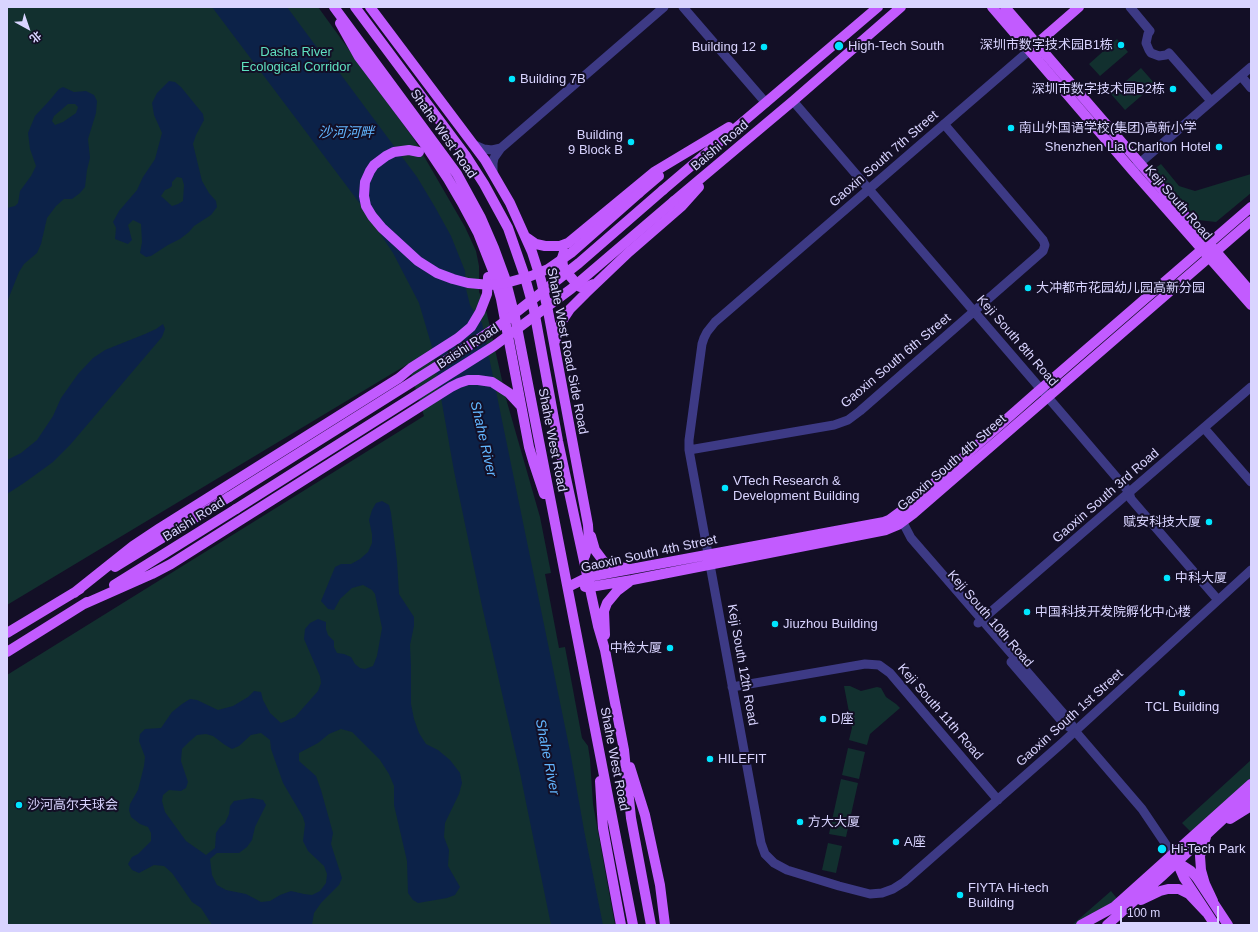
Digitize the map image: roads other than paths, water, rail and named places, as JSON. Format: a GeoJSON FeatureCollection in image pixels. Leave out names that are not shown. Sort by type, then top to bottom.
{"type":"FeatureCollection","features":[{"type":"Feature","properties":{"kind":"main road"},"geometry":{"type":"LineString","coordinates":[[332,7],[354,49],[434,159],[462,203],[484,247],[501,299],[532,456],[556,526]]}},
{"type":"Feature","properties":{"kind":"main road","name":"Shahe West Road"},"geometry":{"type":"LineString","coordinates":[[332,7],[449,162],[473,202],[488,232],[505,278],[556,526],[634,925]]}},
{"type":"Feature","properties":{"kind":"main road","name":"Shahe West Road"},"geometry":{"type":"LineString","coordinates":[[355,7],[466,156],[493,198],[510,233],[530,293],[558,441],[598,626],[605,650],[624,750],[631,818],[651,925]]}},
{"type":"Feature","properties":{"kind":"main road","name":"Shahe West Road Side Road"},"geometry":{"type":"LineString","coordinates":[[370,7],[475,145],[510,203],[532,252],[543,285],[551,323],[555,352],[588,525],[588,542],[584,558]]}},
{"type":"Feature","properties":{"kind":"main road","name":"Baishi Road"},"geometry":{"type":"LineString","coordinates":[[7,633],[229,497],[449,359],[500,325],[573,268],[751,114],[766,103],[878,7]]}},
{"type":"Feature","properties":{"kind":"main road","name":"Baishi Road"},"geometry":{"type":"LineString","coordinates":[[7,652],[494,346],[571,289],[793,101],[901,7]]}},
{"type":"Feature","properties":{"kind":"main road","name":"Keji South Road"},"geometry":{"type":"LineString","coordinates":[[992,7],[1033,47],[1205,246],[1251,305]]}},
{"type":"Feature","properties":{"kind":"main road","name":"Keji South Road"},"geometry":{"type":"LineString","coordinates":[[1005,7],[1033,47]]}},
{"type":"Feature","properties":{"kind":"main road","name":"Gaoxin South 7th Street"},"geometry":{"type":"LineString","coordinates":[[1033,47],[1079,7]]}},
{"type":"Feature","properties":{"kind":"main road"},"geometry":{"type":"LineString","coordinates":[[442,102],[465,142],[493,198]]}},
{"type":"Feature","properties":{"kind":"main road"},"geometry":{"type":"LineString","coordinates":[[598,280],[588,287],[580,287],[565,271],[563,266],[562,258],[565,248],[644,179],[686,152],[751,114]]}},
{"type":"Feature","properties":{"kind":"main road"},"geometry":{"type":"LineString","coordinates":[[434,159],[419,152],[409,150],[394,152],[382,159],[374,165],[365,182],[364,196],[366,206],[382,228],[418,261],[437,273],[453,279],[468,283],[490,285],[506,283],[531,276],[548,268],[575,249],[686,152]]}},
{"type":"Feature","properties":{"kind":"main road"},"geometry":{"type":"LineString","coordinates":[[555,352],[556,337],[559,326],[570,310],[598,280],[682,206],[728,156]]}},
{"type":"Feature","properties":{"kind":"main road","name":"Gaoxin South 4th Street"},"geometry":{"type":"LineString","coordinates":[[898,520],[1041,389],[1251,207]]}},
{"type":"Feature","properties":{"kind":"main road","name":"Gaoxin South 4th Street"},"geometry":{"type":"LineString","coordinates":[[589,582],[632,580],[709,560],[898,520],[1048,397],[1251,221]]}},
{"type":"Feature","properties":{"kind":"main road"},"geometry":{"type":"LineString","coordinates":[[526,237],[536,244],[549,247],[564,245],[573,240]]}},
{"type":"Feature","properties":{"kind":"main road"},"geometry":{"type":"LineString","coordinates":[[74,593],[133,546],[399,378],[469,329],[479,315],[487,294],[488,274],[484,247]]}},
{"type":"Feature","properties":{"kind":"main road","name":"Keji South Road"},"geometry":{"type":"LineString","coordinates":[[1212,255],[1251,292]]}},
{"type":"Feature","properties":{"kind":"main road"},"geometry":{"type":"LineString","coordinates":[[415,366],[424,374],[427,380],[429,395],[427,403]]}},
{"type":"Feature","properties":{"kind":"main road"},"geometry":{"type":"LineString","coordinates":[[82,606],[171,564],[451,387],[468,380],[492,382],[506,390],[522,410]]}},
{"type":"Feature","properties":{"kind":"main road"},"geometry":{"type":"LineString","coordinates":[[569,490],[571,434]]}},
{"type":"Feature","properties":{"kind":"main road"},"geometry":{"type":"LineString","coordinates":[[588,525],[593,546],[604,562],[618,567],[636,569]]}},
{"type":"Feature","properties":{"kind":"main road","name":"Gaoxin South 4th Street"},"geometry":{"type":"LineString","coordinates":[[568,587],[636,569],[709,560]]}},
{"type":"Feature","properties":{"kind":"main road"},"geometry":{"type":"LineString","coordinates":[[605,650],[604,610],[606,603],[616,591],[632,580]]}},
{"type":"Feature","properties":{"kind":"main road"},"geometry":{"type":"LineString","coordinates":[[624,750],[645,815],[660,885],[671,925]]}},
{"type":"Feature","properties":{"kind":"main road"},"geometry":{"type":"LineString","coordinates":[[600,753],[602,814],[621,925]]}},
{"type":"Feature","properties":{"kind":"main road"},"geometry":{"type":"LineString","coordinates":[[1107,925],[1125,910],[1175,858],[1251,784]]}},
{"type":"Feature","properties":{"kind":"main road"},"geometry":{"type":"LineString","coordinates":[[1213,902],[1201,870],[1200,862],[1204,842],[1212,830],[1251,793]]}},
{"type":"Feature","properties":{"kind":"main road"},"geometry":{"type":"LineString","coordinates":[[1081,925],[1114,907],[1212,830],[1251,806]]}},
{"type":"Feature","properties":{"kind":"main road"},"geometry":{"type":"LineString","coordinates":[[1175,858],[1191,872],[1228,925]]}},
{"type":"Feature","properties":{"kind":"main road"},"geometry":{"type":"LineString","coordinates":[[1175,858],[1184,878],[1215,925]]}},
{"type":"Feature","properties":{"kind":"main road"},"geometry":{"type":"LineString","coordinates":[[660,885],[665,925]]}},
{"type":"Feature","properties":{"kind":"main road"},"geometry":{"type":"LineString","coordinates":[[1125,910],[1152,894],[1164,890],[1175,889],[1189,894],[1206,912]]}},
{"type":"Feature","properties":{"kind":"street"},"geometry":{"type":"LineString","coordinates":[[377,7],[381,23]]}},
{"type":"Feature","properties":{"kind":"street"},"geometry":{"type":"LineString","coordinates":[[493,174],[494,158],[500,148],[664,7]]}},
{"type":"Feature","properties":{"kind":"street"},"geometry":{"type":"LineString","coordinates":[[683,7],[766,103]]}},
{"type":"Feature","properties":{"kind":"street"},"geometry":{"type":"LineString","coordinates":[[1130,7],[1150,31],[1146,42],[1149,50],[1155,55],[1159,56],[1170,53],[1212,101]]}},
{"type":"Feature","properties":{"kind":"street","name":"Gaoxin South 7th Street"},"geometry":{"type":"LineString","coordinates":[[707,332],[715,322],[1033,47]]}},
{"type":"Feature","properties":{"kind":"street"},"geometry":{"type":"LineString","coordinates":[[1136,167],[1251,67]]}},
{"type":"Feature","properties":{"kind":"street"},"geometry":{"type":"LineString","coordinates":[[1241,76],[1251,88]]}},
{"type":"Feature","properties":{"kind":"street","name":"Keji South 8th Road"},"geometry":{"type":"LineString","coordinates":[[793,101],[1130,492],[1131,499],[1218,600]]}},
{"type":"Feature","properties":{"kind":"street","name":"Gaoxin South 6th Street"},"geometry":{"type":"LineString","coordinates":[[689,450],[834,425],[848,420],[1043,251],[1045,242],[944,124]]}},
{"type":"Feature","properties":{"kind":"street"},"geometry":{"type":"LineString","coordinates":[[475,145],[484,149],[492,150],[500,148]]}},
{"type":"Feature","properties":{"kind":"street","name":"Keji South 12th Road"},"geometry":{"type":"LineString","coordinates":[[707,332],[702,344],[689,440],[689,450],[761,843],[765,854],[780,867],[794,873],[870,894],[888,892],[904,882]]}},
{"type":"Feature","properties":{"kind":"street","name":"Gaoxin South 3rd Road"},"geometry":{"type":"LineString","coordinates":[[980,621],[1251,388]]}},
{"type":"Feature","properties":{"kind":"street"},"geometry":{"type":"LineString","coordinates":[[1204,428],[1251,482]]}},
{"type":"Feature","properties":{"kind":"street","name":"Keji South 10th Road"},"geometry":{"type":"LineString","coordinates":[[898,520],[906,542],[980,621],[1069,720],[1075,731],[1142,810],[1175,858]]}},
{"type":"Feature","properties":{"kind":"street","name":"Gaoxin South 1st Street"},"geometry":{"type":"LineString","coordinates":[[904,882],[1075,731],[1251,570]]}},
{"type":"Feature","properties":{"kind":"street","name":"Keji South 11th Road"},"geometry":{"type":"LineString","coordinates":[[732,687],[865,664],[879,665],[890,674],[998,800]]}},
{"type":"Feature","properties":{"kind":"water","name":"沙河河畔"},"geometry":{"type":"Polygon","coordinates":[[[212,7],[287,7],[324,57],[333,64],[417,177],[451,236],[465,271],[466,289],[470,305],[482,323],[570,751],[603,925],[551,925],[519,768],[482,606],[454,471],[432,347],[419,303],[393,253],[361,205],[212,7]]]}},
{"type":"Feature","properties":{"kind":"water"},"geometry":{"type":"Polygon","coordinates":[[[169,81],[175,82],[181,87],[203,114],[204,120],[193,144],[202,181],[216,201],[217,207],[211,215],[194,226],[180,239],[151,256],[146,257],[140,253],[142,242],[141,224],[133,220],[128,225],[132,240],[128,244],[115,239],[116,228],[113,222],[119,211],[137,190],[143,177],[155,159],[162,133],[154,115],[152,103],[157,93],[169,81]],[[177,177],[172,182],[172,186],[165,190],[161,196],[172,206],[183,201],[184,185],[182,178],[177,177]]]}},
{"type":"Feature","properties":{"kind":"water"},"geometry":{"type":"Polygon","coordinates":[[[63,87],[74,92],[86,91],[94,95],[97,101],[96,113],[88,139],[90,158],[85,187],[72,199],[64,199],[56,206],[47,218],[41,244],[37,253],[24,264],[19,272],[7,302],[7,208],[15,206],[18,203],[20,191],[36,166],[30,149],[28,133],[35,116],[59,89],[63,87]],[[68,104],[54,116],[52,121],[55,125],[63,122],[76,113],[78,107],[75,104],[68,104]]]}},
{"type":"Feature","properties":{"kind":"water"},"geometry":{"type":"Polygon","coordinates":[[[163,324],[165,329],[162,337],[70,445],[53,462],[7,494],[7,460],[21,453],[37,440],[53,416],[61,398],[78,374],[93,358],[105,350],[145,334],[163,324]]]}},
{"type":"Feature","properties":{"kind":"water"},"geometry":{"type":"Polygon","coordinates":[[[382,501],[389,505],[397,561],[399,594],[414,617],[414,626],[410,645],[411,704],[414,719],[419,733],[426,744],[438,750],[450,760],[460,773],[462,783],[459,794],[445,823],[444,837],[449,850],[448,866],[460,887],[455,895],[447,898],[418,903],[413,900],[408,893],[407,861],[394,805],[394,786],[389,774],[380,760],[352,732],[341,729],[329,734],[318,743],[299,753],[299,761],[316,776],[321,790],[333,833],[331,844],[342,878],[339,885],[321,903],[314,913],[312,925],[212,925],[201,908],[192,902],[172,873],[164,866],[154,865],[139,873],[132,870],[128,864],[132,857],[138,854],[151,841],[151,833],[148,827],[140,824],[131,817],[129,810],[130,804],[138,790],[144,766],[145,757],[139,741],[140,734],[145,729],[161,728],[172,712],[190,699],[197,700],[218,710],[233,706],[248,697],[254,691],[261,692],[263,700],[270,713],[281,723],[295,717],[318,691],[321,683],[320,676],[304,639],[305,629],[310,623],[318,619],[326,622],[328,635],[334,641],[334,647],[337,653],[351,657],[355,664],[360,668],[365,669],[373,666],[377,656],[382,628],[375,594],[372,590],[363,585],[352,588],[340,599],[334,610],[328,609],[321,601],[335,567],[341,564],[351,564],[368,552],[372,543],[369,520],[376,503],[382,501]],[[261,733],[251,735],[239,746],[232,749],[213,736],[206,734],[197,735],[182,749],[181,761],[188,782],[186,788],[181,791],[169,790],[163,795],[162,801],[165,812],[186,841],[206,855],[215,848],[216,833],[225,823],[229,814],[230,806],[234,801],[252,798],[263,800],[266,805],[255,827],[252,840],[247,847],[239,853],[217,853],[210,859],[212,875],[217,885],[226,890],[246,894],[261,902],[270,901],[291,891],[312,895],[320,891],[326,883],[327,874],[324,866],[308,851],[303,841],[305,824],[303,817],[283,783],[271,749],[270,740],[261,733]]]}},
{"type":"Feature","properties":{"kind":"place","name":"深圳市数字技术园B1栋"},"geometry":{"type":"Point","coordinates":[1121,45]}},
{"type":"Feature","properties":{"kind":"place","name":"High-Tech South"},"geometry":{"type":"Point","coordinates":[839,46]}},
{"type":"Feature","properties":{"kind":"place","name":"Building 12"},"geometry":{"type":"Point","coordinates":[764,47]}},
{"type":"Feature","properties":{"kind":"place","name":"Building 7B"},"geometry":{"type":"Point","coordinates":[512,79]}},
{"type":"Feature","properties":{"kind":"place","name":"深圳市数字技术园B2栋"},"geometry":{"type":"Point","coordinates":[1173,89]}},
{"type":"Feature","properties":{"kind":"place","name":"南山外国语学校(集团)高新小学"},"geometry":{"type":"Point","coordinates":[1011,128]}},
{"type":"Feature","properties":{"kind":"place","name":"Building 9 Block B"},"geometry":{"type":"Point","coordinates":[631,142]}},
{"type":"Feature","properties":{"kind":"place","name":"Shenzhen Lia Charlton Hotel"},"geometry":{"type":"Point","coordinates":[1219,147]}},
{"type":"Feature","properties":{"kind":"place","name":"大冲都市花园幼儿园高新分园"},"geometry":{"type":"Point","coordinates":[1028,288]}},
{"type":"Feature","properties":{"kind":"place","name":"VTech Research & Development Building"},"geometry":{"type":"Point","coordinates":[725,488]}},
{"type":"Feature","properties":{"kind":"place","name":"赋安科技大厦"},"geometry":{"type":"Point","coordinates":[1209,522]}},
{"type":"Feature","properties":{"kind":"place","name":"中科大厦"},"geometry":{"type":"Point","coordinates":[1167,578]}},
{"type":"Feature","properties":{"kind":"place","name":"中国科技开发院孵化中心楼"},"geometry":{"type":"Point","coordinates":[1027,612]}},
{"type":"Feature","properties":{"kind":"place","name":"Jiuzhou Building"},"geometry":{"type":"Point","coordinates":[775,624]}},
{"type":"Feature","properties":{"kind":"place","name":"中检大厦"},"geometry":{"type":"Point","coordinates":[670,648]}},
{"type":"Feature","properties":{"kind":"place","name":"TCL Building"},"geometry":{"type":"Point","coordinates":[1182,693]}},
{"type":"Feature","properties":{"kind":"place","name":"D座"},"geometry":{"type":"Point","coordinates":[823,719]}},
{"type":"Feature","properties":{"kind":"place","name":"HILEFIT"},"geometry":{"type":"Point","coordinates":[710,759]}},
{"type":"Feature","properties":{"kind":"place","name":"沙河高尔夫球会"},"geometry":{"type":"Point","coordinates":[19,805]}},
{"type":"Feature","properties":{"kind":"place","name":"方大大厦"},"geometry":{"type":"Point","coordinates":[800,822]}},
{"type":"Feature","properties":{"kind":"place","name":"A座"},"geometry":{"type":"Point","coordinates":[896,842]}},
{"type":"Feature","properties":{"kind":"place","name":"Hi-Tech Park"},"geometry":{"type":"Point","coordinates":[1162,849]}},
{"type":"Feature","properties":{"kind":"place","name":"FIYTA Hi-tech Building"},"geometry":{"type":"Point","coordinates":[960,895]}},
{"type":"Feature","properties":{"kind":"park label","name":"Dasha River Ecological Corridor"},"geometry":{"type":"Point","coordinates":[296,60]}},
{"type":"Feature","properties":{"kind":"water label","name":"Shahe River"},"geometry":{"type":"Point","coordinates":[483,439]}},
{"type":"Feature","properties":{"kind":"water label","name":"Shahe River"},"geometry":{"type":"Point","coordinates":[547,757]}}]}
